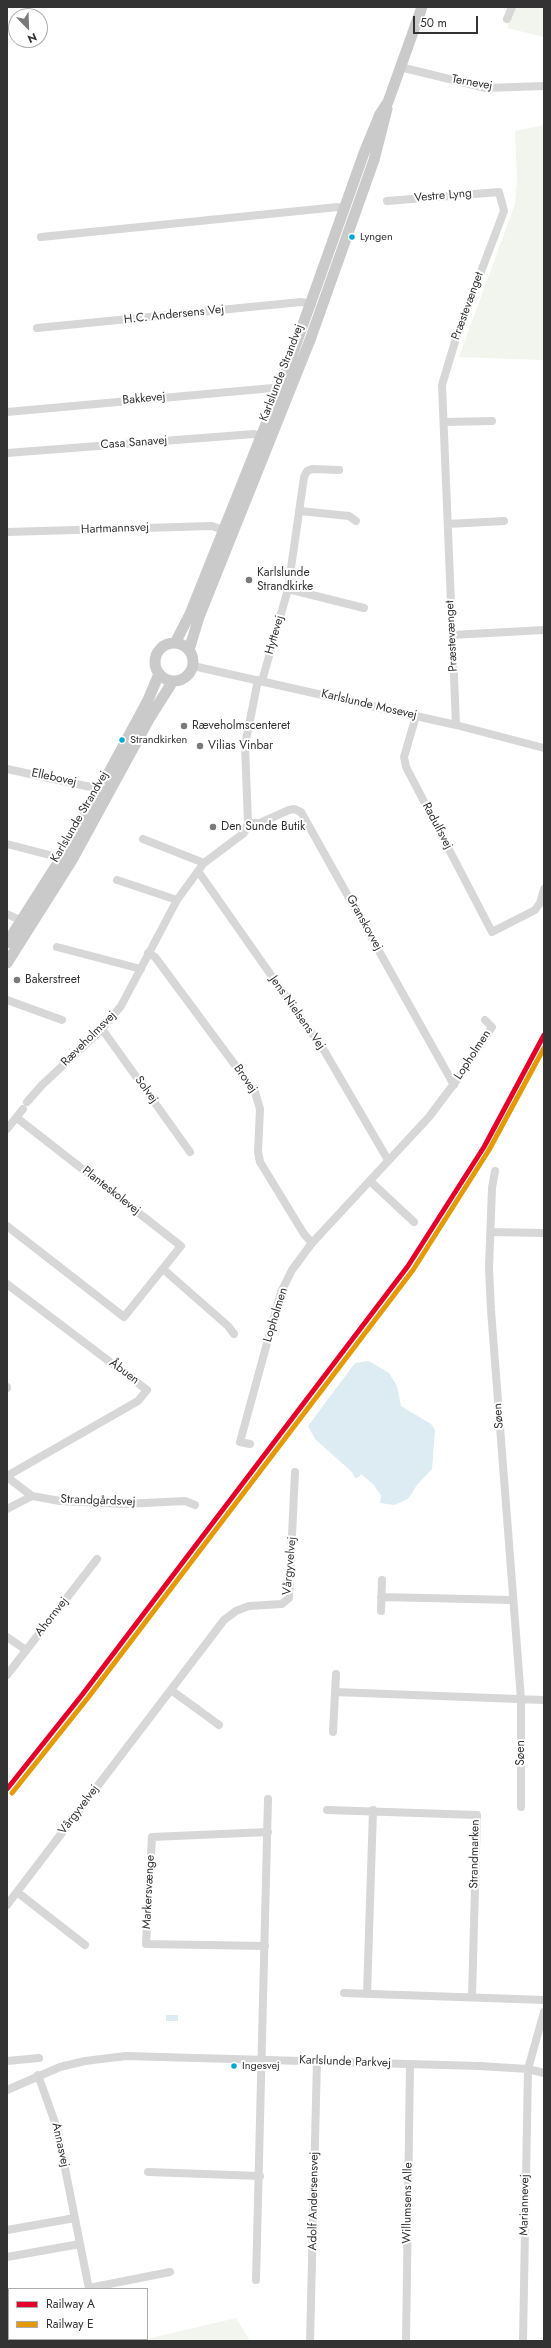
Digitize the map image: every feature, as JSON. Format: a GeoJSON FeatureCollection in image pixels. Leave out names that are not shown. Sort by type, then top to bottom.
{"type":"FeatureCollection","features":[{"type":"Feature","properties":{"kind":"main road","name":"Karlslunde Strandvej"},"geometry":{"type":"LineString","coordinates":[[189,650],[199,617],[310,340],[374,160],[386,118],[388,102],[422,7]]}},
{"type":"Feature","properties":{"kind":"main road","name":"Karlslunde Strandvej"},"geometry":{"type":"LineString","coordinates":[[175,643],[190,614],[280,389],[380,114],[388,102]]}},
{"type":"Feature","properties":{"kind":"main road"},"geometry":{"type":"LineString","coordinates":[[175,643],[189,650],[193,666],[183,679],[172,681],[159,674],[155,662],[158,652],[163,647],[175,643]]}},
{"type":"Feature","properties":{"kind":"main road","name":"Karlslunde Strandvej"},"geometry":{"type":"LineString","coordinates":[[7,943],[61,858],[100,789],[148,700],[159,674]]}},
{"type":"Feature","properties":{"kind":"main road","name":"Karlslunde Strandvej"},"geometry":{"type":"LineString","coordinates":[[7,963],[72,860],[149,719],[172,681]]}},
{"type":"Feature","properties":{"kind":"street"},"geometry":{"type":"LineString","coordinates":[[507,19],[512,7]]}},
{"type":"Feature","properties":{"kind":"street","name":"Ternevej"},"geometry":{"type":"LineString","coordinates":[[400,67],[486,88],[544,86]]}},
{"type":"Feature","properties":{"kind":"street","name":"Vestre Lyng"},"geometry":{"type":"LineString","coordinates":[[387,201],[499,192]]}},
{"type":"Feature","properties":{"kind":"street","name":"Præstevænget"},"geometry":{"type":"LineString","coordinates":[[456,725],[442,384],[456,335],[504,211],[499,192]]}},
{"type":"Feature","properties":{"kind":"street"},"geometry":{"type":"LineString","coordinates":[[41,237],[338,207],[345,209]]}},
{"type":"Feature","properties":{"kind":"street","name":"H.C. Andersens Vej"},"geometry":{"type":"LineString","coordinates":[[37,328],[301,302],[312,304]]}},
{"type":"Feature","properties":{"kind":"street","name":"Bakkevej"},"geometry":{"type":"LineString","coordinates":[[7,412],[273,388],[280,389]]}},
{"type":"Feature","properties":{"kind":"street"},"geometry":{"type":"LineString","coordinates":[[444,422],[492,421]]}},
{"type":"Feature","properties":{"kind":"street","name":"Casa Sanavej"},"geometry":{"type":"LineString","coordinates":[[7,453],[254,434],[261,437]]}},
{"type":"Feature","properties":{"kind":"street","name":"Hyttevej"},"geometry":{"type":"LineString","coordinates":[[260,681],[288,589],[307,471],[312,468],[339,470]]}},
{"type":"Feature","properties":{"kind":"street"},"geometry":{"type":"LineString","coordinates":[[300,511],[349,516],[356,521]]}},
{"type":"Feature","properties":{"kind":"street"},"geometry":{"type":"LineString","coordinates":[[448,524],[504,521]]}},
{"type":"Feature","properties":{"kind":"street","name":"Hartmannsvej"},"geometry":{"type":"LineString","coordinates":[[7,532],[212,526],[223,530]]}},
{"type":"Feature","properties":{"kind":"street"},"geometry":{"type":"LineString","coordinates":[[288,589],[364,608]]}},
{"type":"Feature","properties":{"kind":"street"},"geometry":{"type":"LineString","coordinates":[[452,635],[544,630]]}},
{"type":"Feature","properties":{"kind":"street","name":"Karlslunde Mosevej"},"geometry":{"type":"LineString","coordinates":[[193,666],[456,725],[544,748]]}},
{"type":"Feature","properties":{"kind":"street"},"geometry":{"type":"LineString","coordinates":[[248,823],[245,745],[260,681]]}},
{"type":"Feature","properties":{"kind":"street","name":"Radulfsvej"},"geometry":{"type":"LineString","coordinates":[[416,716],[404,757],[406,767],[492,932],[536,910],[540,903],[544,889]]}},
{"type":"Feature","properties":{"kind":"street","name":"Ellebovej"},"geometry":{"type":"LineString","coordinates":[[7,769],[100,789]]}},
{"type":"Feature","properties":{"kind":"street","name":"Granskovvej"},"geometry":{"type":"LineString","coordinates":[[248,823],[260,823],[289,810],[294,809],[302,812],[454,1084]]}},
{"type":"Feature","properties":{"kind":"street","name":"Ræveholmsvej"},"geometry":{"type":"LineString","coordinates":[[7,1129],[42,1085],[102,1029],[121,1006],[177,900],[204,863],[244,833],[248,823]]}},
{"type":"Feature","properties":{"kind":"street"},"geometry":{"type":"LineString","coordinates":[[143,839],[204,863]]}},
{"type":"Feature","properties":{"kind":"street"},"geometry":{"type":"LineString","coordinates":[[7,844],[61,858]]}},
{"type":"Feature","properties":{"kind":"street","name":"Jens Nielsens Vej"},"geometry":{"type":"LineString","coordinates":[[198,871],[325,1052],[388,1160]]}},
{"type":"Feature","properties":{"kind":"street"},"geometry":{"type":"LineString","coordinates":[[117,880],[177,900]]}},
{"type":"Feature","properties":{"kind":"street"},"geometry":{"type":"LineString","coordinates":[[7,914],[22,921]]}},
{"type":"Feature","properties":{"kind":"street"},"geometry":{"type":"LineString","coordinates":[[57,947],[141,969]]}},
{"type":"Feature","properties":{"kind":"street","name":"Brovej"},"geometry":{"type":"LineString","coordinates":[[148,953],[155,957],[255,1092],[260,1109],[258,1152],[260,1162],[304,1234],[312,1243]]}},
{"type":"Feature","properties":{"kind":"street"},"geometry":{"type":"LineString","coordinates":[[7,1000],[62,1020]]}},
{"type":"Feature","properties":{"kind":"street","name":"Lopholmen"},"geometry":{"type":"LineString","coordinates":[[250,1444],[240,1442],[281,1292],[292,1270],[312,1243],[429,1117],[454,1084],[492,1027],[485,1020]]}},
{"type":"Feature","properties":{"kind":"street","name":"Solvej"},"geometry":{"type":"LineString","coordinates":[[102,1029],[190,1152]]}},
{"type":"Feature","properties":{"kind":"street","name":"Planteskolevej"},"geometry":{"type":"LineString","coordinates":[[7,1226],[124,1316],[181,1246],[17,1118]]}},
{"type":"Feature","properties":{"kind":"street","name":"Søen"},"geometry":{"type":"LineString","coordinates":[[495,1171],[490,1232],[491,1310],[512,1600],[521,1699],[521,1807]]}},
{"type":"Feature","properties":{"kind":"street"},"geometry":{"type":"LineString","coordinates":[[370,1181],[414,1222]]}},
{"type":"Feature","properties":{"kind":"street"},"geometry":{"type":"LineString","coordinates":[[490,1232],[544,1233]]}},
{"type":"Feature","properties":{"kind":"street"},"geometry":{"type":"LineString","coordinates":[[163,1269],[228,1326],[234,1334]]}},
{"type":"Feature","properties":{"kind":"street","name":"Åbuen"},"geometry":{"type":"LineString","coordinates":[[7,1284],[147,1390],[138,1401],[7,1477]]}},
{"type":"Feature","properties":{"kind":"street","name":"Vårgyvelvej"},"geometry":{"type":"LineString","coordinates":[[7,1905],[224,1620],[230,1615],[249,1606],[282,1604],[290,1598],[295,1472]]}},
{"type":"Feature","properties":{"kind":"street","name":"Strandgårdsvej"},"geometry":{"type":"LineString","coordinates":[[7,1477],[32,1496],[60,1501],[92,1503],[185,1501],[195,1504]]}},
{"type":"Feature","properties":{"kind":"street"},"geometry":{"type":"LineString","coordinates":[[7,1509],[32,1496]]}},
{"type":"Feature","properties":{"kind":"street","name":"Ahornvej"},"geometry":{"type":"LineString","coordinates":[[7,1675],[97,1558]]}},
{"type":"Feature","properties":{"kind":"street"},"geometry":{"type":"LineString","coordinates":[[381,1611],[382,1580]]}},
{"type":"Feature","properties":{"kind":"street"},"geometry":{"type":"LineString","coordinates":[[381,1597],[512,1600]]}},
{"type":"Feature","properties":{"kind":"street"},"geometry":{"type":"LineString","coordinates":[[7,1637],[26,1650]]}},
{"type":"Feature","properties":{"kind":"street"},"geometry":{"type":"LineString","coordinates":[[333,1732],[336,1674]]}},
{"type":"Feature","properties":{"kind":"street"},"geometry":{"type":"LineString","coordinates":[[171,1690],[218,1725]]}},
{"type":"Feature","properties":{"kind":"street"},"geometry":{"type":"LineString","coordinates":[[335,1692],[544,1700]]}},
{"type":"Feature","properties":{"kind":"street"},"geometry":{"type":"LineString","coordinates":[[256,2280],[260,2176],[261,2060],[268,1799]]}},
{"type":"Feature","properties":{"kind":"street","name":"Strandmarken"},"geometry":{"type":"LineString","coordinates":[[327,1810],[373,1810],[477,1815],[472,1997]]}},
{"type":"Feature","properties":{"kind":"street"},"geometry":{"type":"LineString","coordinates":[[367,1994],[373,1810]]}},
{"type":"Feature","properties":{"kind":"street","name":"Markersvænge"},"geometry":{"type":"LineString","coordinates":[[265,1946],[146,1944],[152,1837],[268,1832]]}},
{"type":"Feature","properties":{"kind":"street"},"geometry":{"type":"LineString","coordinates":[[17,1892],[86,1945]]}},
{"type":"Feature","properties":{"kind":"street"},"geometry":{"type":"LineString","coordinates":[[344,1993],[544,2000]]}},
{"type":"Feature","properties":{"kind":"street","name":"Mariannevej"},"geometry":{"type":"LineString","coordinates":[[523,2341],[528,2069],[544,2012]]}},
{"type":"Feature","properties":{"kind":"street","name":"Karlslunde Parkvej"},"geometry":{"type":"LineString","coordinates":[[7,2090],[38,2075],[85,2061],[126,2056],[528,2069],[544,2073]]}},
{"type":"Feature","properties":{"kind":"street"},"geometry":{"type":"LineString","coordinates":[[7,2061],[39,2058]]}},
{"type":"Feature","properties":{"kind":"street","name":"Adolf Andersensvej"},"geometry":{"type":"LineString","coordinates":[[310,2341],[317,2062]]}},
{"type":"Feature","properties":{"kind":"street","name":"Willumsens Alle"},"geometry":{"type":"LineString","coordinates":[[406,2341],[410,2065]]}},
{"type":"Feature","properties":{"kind":"street","name":"Annasvej"},"geometry":{"type":"LineString","coordinates":[[38,2075],[57,2128],[89,2288]]}},
{"type":"Feature","properties":{"kind":"street"},"geometry":{"type":"LineString","coordinates":[[148,2172],[260,2176]]}},
{"type":"Feature","properties":{"kind":"street"},"geometry":{"type":"LineString","coordinates":[[7,2230],[75,2218]]}},
{"type":"Feature","properties":{"kind":"street"},"geometry":{"type":"LineString","coordinates":[[7,2257],[80,2244]]}},
{"type":"Feature","properties":{"kind":"street","name":"Annasvej"},"geometry":{"type":"LineString","coordinates":[[94,2288],[170,2272]]}},
{"type":"Feature","properties":{"kind":"shaded area"},"geometry":{"type":"Polygon","coordinates":[[[514,7],[544,7],[544,37],[507,28],[514,7]]]}},
{"type":"Feature","properties":{"kind":"shaded area"},"geometry":{"type":"Polygon","coordinates":[[[544,125],[544,360],[459,357],[515,204],[517,181],[515,131],[544,125]]]}},
{"type":"Feature","properties":{"kind":"shaded area"},"geometry":{"type":"Polygon","coordinates":[[[369,1361],[389,1373],[397,1386],[401,1406],[431,1424],[435,1430],[432,1469],[417,1485],[408,1499],[394,1505],[380,1503],[381,1496],[374,1485],[361,1474],[359,1477],[355,1478],[352,1472],[315,1439],[308,1426],[355,1363],[369,1361]]]}},
{"type":"Feature","properties":{"kind":"shaded area"},"geometry":{"type":"Polygon","coordinates":[[[166,2015],[178,2015],[178,2021],[166,2021],[166,2015]]]}},
{"type":"Feature","properties":{"kind":"shaded area"},"geometry":{"type":"Polygon","coordinates":[[[236,2318],[250,2341],[138,2341],[148,2340],[236,2318]]]}},
{"type":"Feature","properties":{"kind":"rail line","name":"A"},"geometry":{"type":"LineString","coordinates":[[7,1789],[82,1695],[408,1266],[484,1147],[544,1035]]}},
{"type":"Feature","properties":{"kind":"rail line","name":"E"},"geometry":{"type":"LineString","coordinates":[[12,1793],[87,1699],[413,1270],[489,1150],[544,1048]]}},
{"type":"Feature","properties":{"kind":"place","name":"Lyngen"},"geometry":{"type":"Point","coordinates":[352,237]}},
{"type":"Feature","properties":{"kind":"place","name":"Karlslunde Strandkirke"},"geometry":{"type":"Point","coordinates":[249,580]}},
{"type":"Feature","properties":{"kind":"place","name":"Ræveholmscenteret"},"geometry":{"type":"Point","coordinates":[184,726]}},
{"type":"Feature","properties":{"kind":"place","name":"Strandkirken"},"geometry":{"type":"Point","coordinates":[122,740]}},
{"type":"Feature","properties":{"kind":"place","name":"Vilias Vinbar"},"geometry":{"type":"Point","coordinates":[200,746]}},
{"type":"Feature","properties":{"kind":"place","name":"Den Sunde Butik"},"geometry":{"type":"Point","coordinates":[213,827]}},
{"type":"Feature","properties":{"kind":"place","name":"Bakerstreet"},"geometry":{"type":"Point","coordinates":[17,980]}},
{"type":"Feature","properties":{"kind":"place","name":"Ingesvej"},"geometry":{"type":"Point","coordinates":[234,2066]}}]}
